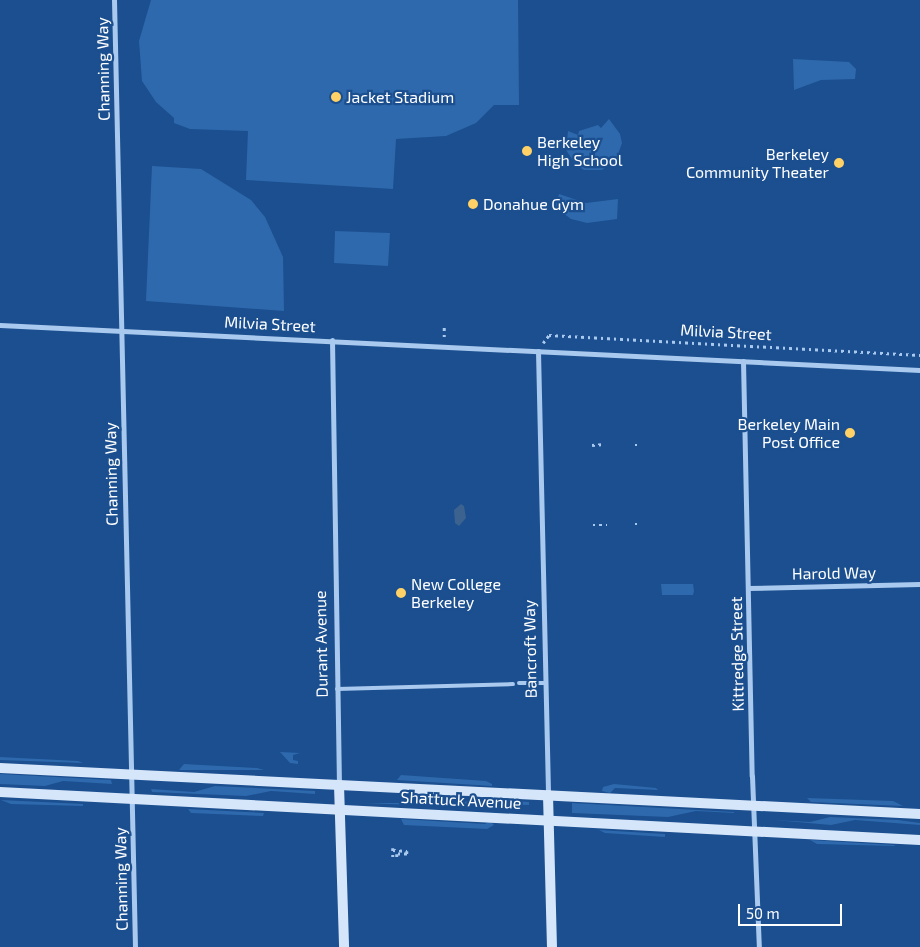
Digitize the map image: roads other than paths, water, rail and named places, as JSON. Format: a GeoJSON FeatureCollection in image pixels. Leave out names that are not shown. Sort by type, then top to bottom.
{"type":"FeatureCollection","features":[{"type":"Feature","properties":{"kind":"main road","name":"Shattuck Avenue"},"geometry":{"type":"LineString","coordinates":[[0,768],[920,814]]}},
{"type":"Feature","properties":{"kind":"main road","name":"Durant Avenue"},"geometry":{"type":"LineString","coordinates":[[339,785],[344,947]]}},
{"type":"Feature","properties":{"kind":"main road","name":"Shattuck Avenue"},"geometry":{"type":"LineString","coordinates":[[0,792],[340,808],[920,840]]}},
{"type":"Feature","properties":{"kind":"main road","name":"Bancroft Way"},"geometry":{"type":"LineString","coordinates":[[548,795],[552,947]]}},
{"type":"Feature","properties":{"kind":"street","name":"Channing Way"},"geometry":{"type":"LineString","coordinates":[[114,0],[135,947]]}},
{"type":"Feature","properties":{"kind":"street","name":"Milvia Street"},"geometry":{"type":"LineString","coordinates":[[0,325],[920,370]]}},
{"type":"Feature","properties":{"kind":"street","name":"Durant Avenue"},"geometry":{"type":"LineString","coordinates":[[332,340],[339,785]]}},
{"type":"Feature","properties":{"kind":"street","name":"Bancroft Way"},"geometry":{"type":"LineString","coordinates":[[538,350],[548,795]]}},
{"type":"Feature","properties":{"kind":"street","name":"Kittredge Street"},"geometry":{"type":"LineString","coordinates":[[743,361],[759,947]]}},
{"type":"Feature","properties":{"kind":"street","name":"Harold Way"},"geometry":{"type":"LineString","coordinates":[[748,588],[920,584]]}},
{"type":"Feature","properties":{"kind":"lane"},"geometry":{"type":"LineString","coordinates":[[519,683],[545,682]]}},
{"type":"Feature","properties":{"kind":"lane"},"geometry":{"type":"LineString","coordinates":[[337,689],[513,684]]}},
{"type":"Feature","properties":{"kind":"place","name":"Jacket Stadium"},"geometry":{"type":"Point","coordinates":[336,97]}},
{"type":"Feature","properties":{"kind":"place","name":"Berkeley High School"},"geometry":{"type":"Point","coordinates":[527,151]}},
{"type":"Feature","properties":{"kind":"place","name":"Berkeley Community Theater"},"geometry":{"type":"Point","coordinates":[839,163]}},
{"type":"Feature","properties":{"kind":"place","name":"Donahue Gym"},"geometry":{"type":"Point","coordinates":[473,204]}},
{"type":"Feature","properties":{"kind":"place","name":"Berkeley Main Post Office"},"geometry":{"type":"Point","coordinates":[850,433]}},
{"type":"Feature","properties":{"kind":"place","name":"New College Berkeley"},"geometry":{"type":"Point","coordinates":[401,593]}}]}
